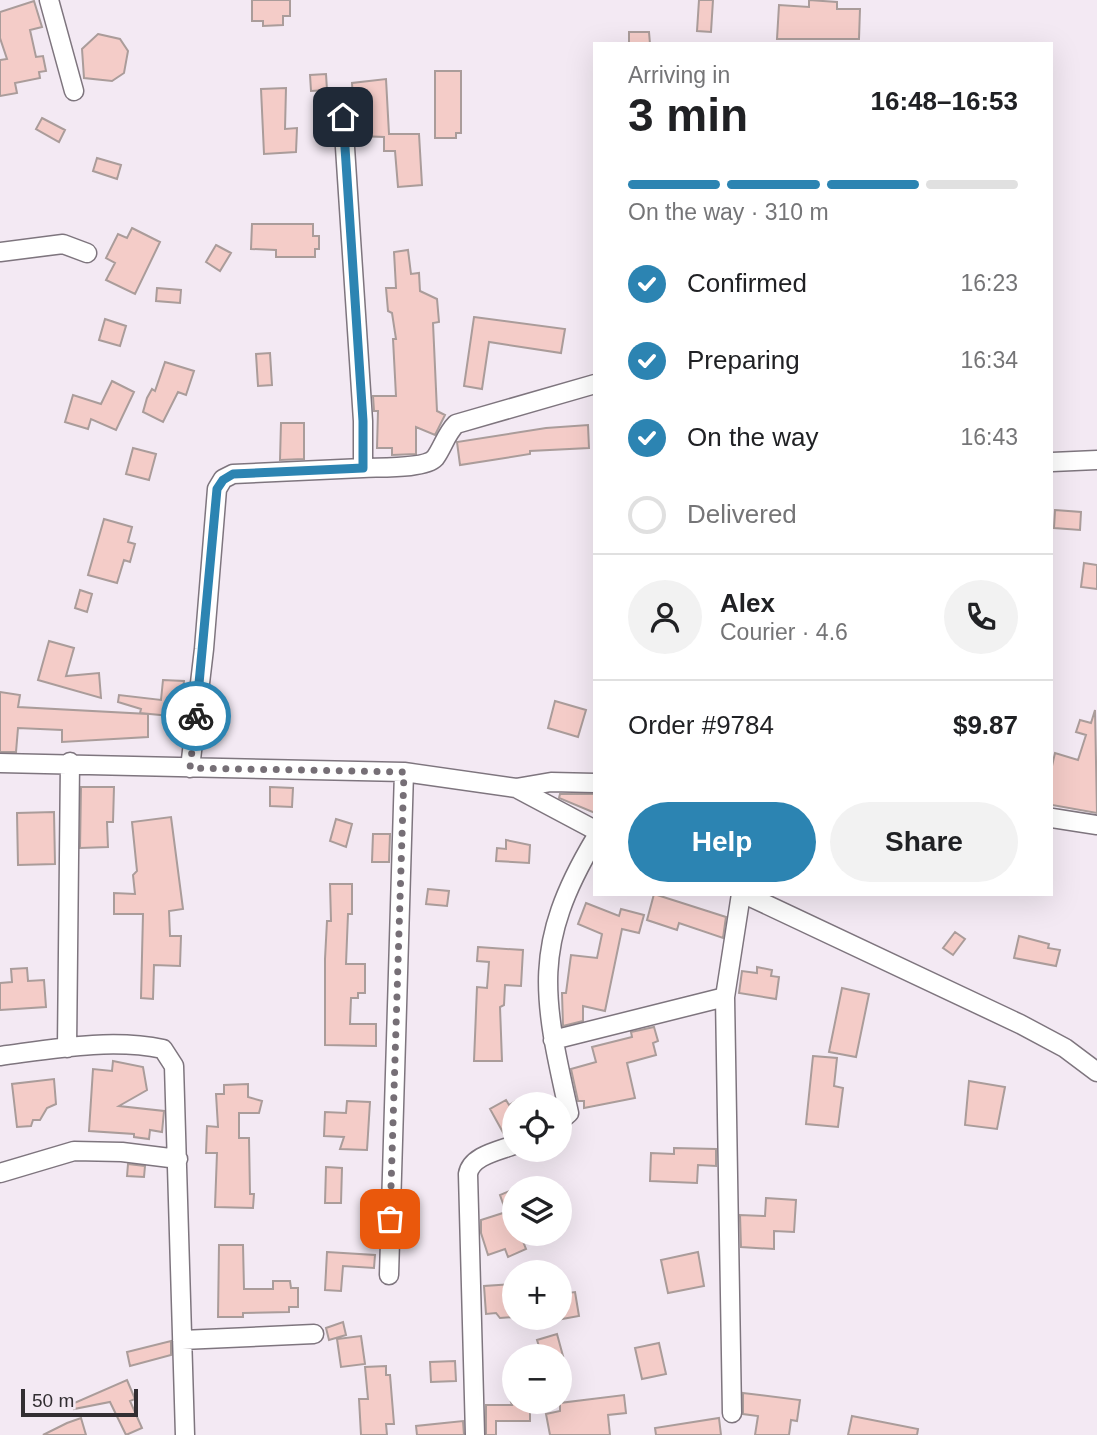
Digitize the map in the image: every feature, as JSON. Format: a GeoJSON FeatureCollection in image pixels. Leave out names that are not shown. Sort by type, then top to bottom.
{"type":"FeatureCollection","features":[{"type":"Feature","properties":{"kind":"street"},"geometry":{"type":"LineString","coordinates":[[49,0],[74,91]]}},
{"type":"Feature","properties":{"kind":"street"},"geometry":{"type":"LineString","coordinates":[[343,117],[363,421],[363,468]]}},
{"type":"Feature","properties":{"kind":"street"},"geometry":{"type":"LineString","coordinates":[[0,252],[63,244],[87,253]]}},
{"type":"Feature","properties":{"kind":"street"},"geometry":{"type":"LineString","coordinates":[[190,768],[204,649],[217,489],[223,480],[233,474],[424,464],[434,459],[447,434],[456,424],[593,385]]}},
{"type":"Feature","properties":{"kind":"street"},"geometry":{"type":"LineString","coordinates":[[1053,462],[1097,460]]}},
{"type":"Feature","properties":{"kind":"street"},"geometry":{"type":"LineString","coordinates":[[0,762],[404,772],[516,788],[551,782],[593,783]]}},
{"type":"Feature","properties":{"kind":"street"},"geometry":{"type":"LineString","coordinates":[[67,1048],[70,762]]}},
{"type":"Feature","properties":{"kind":"street"},"geometry":{"type":"LineString","coordinates":[[389,1275],[404,772]]}},
{"type":"Feature","properties":{"kind":"street"},"geometry":{"type":"LineString","coordinates":[[516,788],[593,829]]}},
{"type":"Feature","properties":{"kind":"street"},"geometry":{"type":"LineString","coordinates":[[1053,818],[1097,825]]}},
{"type":"Feature","properties":{"kind":"street"},"geometry":{"type":"LineString","coordinates":[[564,1092],[548,1017],[550,944],[573,876],[593,842]]}},
{"type":"Feature","properties":{"kind":"street"},"geometry":{"type":"LineString","coordinates":[[732,1413],[725,997],[742,896]]}},
{"type":"Feature","properties":{"kind":"street"},"geometry":{"type":"LineString","coordinates":[[746,896],[1020,1024],[1065,1048],[1097,1072]]}},
{"type":"Feature","properties":{"kind":"street"},"geometry":{"type":"LineString","coordinates":[[553,1040],[725,997]]}},
{"type":"Feature","properties":{"kind":"street"},"geometry":{"type":"LineString","coordinates":[[0,1056],[67,1048],[142,1045],[163,1049],[174,1066],[185,1435]]}},
{"type":"Feature","properties":{"kind":"street"},"geometry":{"type":"LineString","coordinates":[[475,1435],[468,1174],[470,1165],[475,1161],[502,1150]]}},
{"type":"Feature","properties":{"kind":"street"},"geometry":{"type":"LineString","coordinates":[[0,1173],[74,1151],[178,1159]]}},
{"type":"Feature","properties":{"kind":"street"},"geometry":{"type":"LineString","coordinates":[[182,1340],[314,1334]]}},
{"type":"Feature","properties":{"kind":"building"},"geometry":{"type":"Polygon","coordinates":[[[252,0],[290,0],[290,16],[283,16],[283,25],[263,26],[263,21],[252,21],[252,0]]]}},
{"type":"Feature","properties":{"kind":"building"},"geometry":{"type":"Polygon","coordinates":[[[699,0],[713,0],[711,32],[697,31],[699,0]]]}},
{"type":"Feature","properties":{"kind":"building"},"geometry":{"type":"Polygon","coordinates":[[[809,0],[837,2],[837,9],[860,9],[859,39],[777,39],[779,5],[809,7],[809,0]]]}},
{"type":"Feature","properties":{"kind":"building"},"geometry":{"type":"Polygon","coordinates":[[[34,1],[42,27],[30,30],[36,57],[43,56],[46,71],[39,72],[40,78],[15,83],[17,93],[0,96],[0,60],[7,59],[0,38],[0,12],[34,1]]]}},
{"type":"Feature","properties":{"kind":"building"},"geometry":{"type":"Polygon","coordinates":[[[629,32],[649,32],[650,42],[629,42],[629,32]]]}},
{"type":"Feature","properties":{"kind":"building"},"geometry":{"type":"Polygon","coordinates":[[[98,34],[120,39],[128,51],[124,73],[112,81],[84,78],[82,49],[98,34]]]}},
{"type":"Feature","properties":{"kind":"building"},"geometry":{"type":"Polygon","coordinates":[[[435,71],[461,71],[461,133],[456,133],[456,138],[435,138],[435,71]]]}},
{"type":"Feature","properties":{"kind":"building"},"geometry":{"type":"Polygon","coordinates":[[[326,74],[327,90],[311,91],[310,75],[326,74]]]}},
{"type":"Feature","properties":{"kind":"building"},"geometry":{"type":"Polygon","coordinates":[[[386,79],[389,134],[419,134],[422,185],[398,187],[395,151],[384,151],[384,137],[355,134],[352,83],[386,79]]]}},
{"type":"Feature","properties":{"kind":"building"},"geometry":{"type":"Polygon","coordinates":[[[286,88],[285,129],[297,128],[296,152],[264,154],[261,89],[286,88]]]}},
{"type":"Feature","properties":{"kind":"building"},"geometry":{"type":"Polygon","coordinates":[[[42,118],[65,130],[59,142],[36,129],[42,118]]]}},
{"type":"Feature","properties":{"kind":"building"},"geometry":{"type":"Polygon","coordinates":[[[97,158],[121,165],[117,179],[93,171],[97,158]]]}},
{"type":"Feature","properties":{"kind":"building"},"geometry":{"type":"Polygon","coordinates":[[[252,224],[313,224],[313,236],[319,236],[319,249],[315,249],[315,257],[276,257],[276,250],[251,249],[252,224]]]}},
{"type":"Feature","properties":{"kind":"building"},"geometry":{"type":"Polygon","coordinates":[[[132,228],[160,242],[135,294],[106,280],[115,263],[106,258],[118,234],[127,238],[132,228]]]}},
{"type":"Feature","properties":{"kind":"building"},"geometry":{"type":"Polygon","coordinates":[[[216,245],[231,253],[220,271],[206,262],[216,245]]]}},
{"type":"Feature","properties":{"kind":"building"},"geometry":{"type":"Polygon","coordinates":[[[408,250],[411,274],[419,273],[420,291],[437,299],[439,322],[433,323],[437,411],[445,415],[435,435],[416,427],[416,454],[392,455],[392,448],[377,448],[378,411],[374,411],[373,396],[396,396],[393,339],[396,339],[392,313],[388,311],[386,288],[396,288],[394,252],[408,250]]]}},
{"type":"Feature","properties":{"kind":"building"},"geometry":{"type":"Polygon","coordinates":[[[157,288],[181,290],[180,303],[156,301],[157,288]]]}},
{"type":"Feature","properties":{"kind":"building"},"geometry":{"type":"Polygon","coordinates":[[[474,317],[565,329],[561,353],[489,342],[482,389],[464,386],[474,317]]]}},
{"type":"Feature","properties":{"kind":"building"},"geometry":{"type":"Polygon","coordinates":[[[105,319],[126,326],[120,346],[99,340],[105,319]]]}},
{"type":"Feature","properties":{"kind":"building"},"geometry":{"type":"Polygon","coordinates":[[[270,353],[272,385],[258,386],[256,354],[270,353]]]}},
{"type":"Feature","properties":{"kind":"building"},"geometry":{"type":"Polygon","coordinates":[[[165,362],[194,371],[186,395],[178,392],[163,422],[143,412],[152,389],[155,391],[165,362]]]}},
{"type":"Feature","properties":{"kind":"building"},"geometry":{"type":"Polygon","coordinates":[[[112,381],[134,392],[116,430],[91,419],[88,429],[65,422],[73,395],[101,404],[112,381]]]}},
{"type":"Feature","properties":{"kind":"building"},"geometry":{"type":"Polygon","coordinates":[[[281,423],[304,423],[304,459],[280,460],[281,423]]]}},
{"type":"Feature","properties":{"kind":"building"},"geometry":{"type":"Polygon","coordinates":[[[588,425],[589,448],[530,451],[530,454],[460,465],[457,442],[546,428],[588,425]]]}},
{"type":"Feature","properties":{"kind":"building"},"geometry":{"type":"Polygon","coordinates":[[[133,448],[156,454],[149,480],[126,474],[133,448]]]}},
{"type":"Feature","properties":{"kind":"building"},"geometry":{"type":"Polygon","coordinates":[[[1055,510],[1081,512],[1080,530],[1054,528],[1055,510]]]}},
{"type":"Feature","properties":{"kind":"building"},"geometry":{"type":"Polygon","coordinates":[[[104,519],[132,527],[128,542],[135,544],[130,562],[124,560],[117,583],[88,575],[104,519]]]}},
{"type":"Feature","properties":{"kind":"building"},"geometry":{"type":"Polygon","coordinates":[[[1084,563],[1097,565],[1097,589],[1081,587],[1084,563]]]}},
{"type":"Feature","properties":{"kind":"building"},"geometry":{"type":"Polygon","coordinates":[[[80,590],[92,594],[87,612],[75,608],[80,590]]]}},
{"type":"Feature","properties":{"kind":"building"},"geometry":{"type":"Polygon","coordinates":[[[49,641],[74,648],[66,676],[99,673],[101,698],[38,680],[49,641]]]}},
{"type":"Feature","properties":{"kind":"building"},"geometry":{"type":"Polygon","coordinates":[[[163,680],[184,681],[181,717],[140,713],[141,709],[118,702],[119,695],[161,700],[163,680]]]}},
{"type":"Feature","properties":{"kind":"building"},"geometry":{"type":"Polygon","coordinates":[[[0,692],[20,695],[18,707],[148,714],[148,737],[62,742],[62,730],[18,728],[16,752],[0,752],[0,692]]]}},
{"type":"Feature","properties":{"kind":"building"},"geometry":{"type":"Polygon","coordinates":[[[555,701],[586,710],[578,737],[548,728],[555,701]]]}},
{"type":"Feature","properties":{"kind":"building"},"geometry":{"type":"Polygon","coordinates":[[[1095,710],[1097,813],[1053,805],[1055,753],[1078,760],[1086,735],[1076,732],[1080,720],[1091,723],[1095,710]]]}},
{"type":"Feature","properties":{"kind":"building"},"geometry":{"type":"Polygon","coordinates":[[[81,787],[114,787],[113,822],[107,822],[108,847],[80,848],[81,787]]]}},
{"type":"Feature","properties":{"kind":"building"},"geometry":{"type":"Polygon","coordinates":[[[270,787],[293,788],[292,807],[270,806],[270,787]]]}},
{"type":"Feature","properties":{"kind":"building"},"geometry":{"type":"Polygon","coordinates":[[[560,794],[593,794],[593,812],[559,798],[560,794]]]}},
{"type":"Feature","properties":{"kind":"building"},"geometry":{"type":"Polygon","coordinates":[[[54,812],[55,864],[18,865],[17,813],[54,812]]]}},
{"type":"Feature","properties":{"kind":"building"},"geometry":{"type":"Polygon","coordinates":[[[171,817],[183,909],[169,911],[170,936],[181,936],[180,966],[154,965],[153,999],[141,998],[143,914],[114,914],[114,893],[135,894],[133,875],[137,871],[132,822],[171,817]]]}},
{"type":"Feature","properties":{"kind":"building"},"geometry":{"type":"Polygon","coordinates":[[[336,819],[352,824],[346,847],[330,841],[336,819]]]}},
{"type":"Feature","properties":{"kind":"building"},"geometry":{"type":"Polygon","coordinates":[[[373,834],[390,834],[389,862],[372,862],[373,834]]]}},
{"type":"Feature","properties":{"kind":"building"},"geometry":{"type":"Polygon","coordinates":[[[506,840],[530,845],[529,863],[496,861],[497,848],[506,849],[506,840]]]}},
{"type":"Feature","properties":{"kind":"building"},"geometry":{"type":"Polygon","coordinates":[[[330,884],[352,884],[352,914],[348,914],[346,964],[365,964],[365,993],[358,993],[358,998],[351,998],[350,1024],[376,1024],[376,1046],[325,1045],[325,959],[327,921],[331,921],[330,884]]]}},
{"type":"Feature","properties":{"kind":"building"},"geometry":{"type":"Polygon","coordinates":[[[428,889],[449,891],[447,906],[426,904],[428,889]]]}},
{"type":"Feature","properties":{"kind":"building"},"geometry":{"type":"Polygon","coordinates":[[[653,896],[726,917],[723,938],[679,923],[677,930],[647,920],[653,896]]]}},
{"type":"Feature","properties":{"kind":"building"},"geometry":{"type":"Polygon","coordinates":[[[586,903],[619,916],[621,909],[644,915],[639,933],[622,929],[605,1011],[583,1006],[583,1021],[563,1026],[562,993],[566,993],[571,955],[597,958],[602,934],[578,924],[586,903]]]}},
{"type":"Feature","properties":{"kind":"building"},"geometry":{"type":"Polygon","coordinates":[[[955,932],[965,939],[953,955],[943,948],[955,932]]]}},
{"type":"Feature","properties":{"kind":"building"},"geometry":{"type":"Polygon","coordinates":[[[1019,936],[1049,944],[1048,948],[1060,950],[1056,966],[1014,958],[1019,936]]]}},
{"type":"Feature","properties":{"kind":"building"},"geometry":{"type":"Polygon","coordinates":[[[478,947],[523,950],[521,986],[505,985],[504,1005],[500,1007],[502,1061],[474,1061],[477,987],[487,988],[489,962],[477,961],[478,947]]]}},
{"type":"Feature","properties":{"kind":"building"},"geometry":{"type":"Polygon","coordinates":[[[757,967],[772,970],[771,976],[779,977],[776,999],[739,993],[742,971],[757,973],[757,967]]]}},
{"type":"Feature","properties":{"kind":"building"},"geometry":{"type":"Polygon","coordinates":[[[27,968],[28,981],[44,980],[46,1007],[0,1010],[0,983],[12,982],[11,969],[27,968]]]}},
{"type":"Feature","properties":{"kind":"building"},"geometry":{"type":"Polygon","coordinates":[[[842,988],[869,994],[856,1057],[829,1052],[842,988]]]}},
{"type":"Feature","properties":{"kind":"building"},"geometry":{"type":"Polygon","coordinates":[[[654,1027],[658,1041],[653,1043],[656,1055],[627,1063],[635,1098],[584,1108],[584,1101],[578,1101],[571,1069],[596,1062],[592,1047],[632,1037],[631,1032],[654,1027]]]}},
{"type":"Feature","properties":{"kind":"building"},"geometry":{"type":"Polygon","coordinates":[[[813,1056],[837,1058],[834,1086],[843,1088],[838,1127],[806,1124],[813,1056]]]}},
{"type":"Feature","properties":{"kind":"building"},"geometry":{"type":"Polygon","coordinates":[[[113,1061],[143,1067],[147,1090],[119,1106],[164,1111],[162,1132],[150,1130],[149,1139],[134,1137],[134,1134],[89,1131],[93,1069],[112,1071],[113,1061]]]}},
{"type":"Feature","properties":{"kind":"building"},"geometry":{"type":"Polygon","coordinates":[[[54,1079],[56,1104],[47,1108],[40,1120],[33,1120],[31,1126],[17,1127],[12,1084],[54,1079]]]}},
{"type":"Feature","properties":{"kind":"building"},"geometry":{"type":"Polygon","coordinates":[[[969,1081],[1005,1087],[997,1129],[965,1125],[969,1081]]]}},
{"type":"Feature","properties":{"kind":"building"},"geometry":{"type":"Polygon","coordinates":[[[248,1084],[248,1097],[262,1101],[259,1113],[239,1113],[239,1138],[249,1138],[250,1194],[254,1194],[253,1208],[215,1207],[217,1153],[206,1153],[207,1126],[218,1127],[216,1094],[224,1094],[224,1085],[248,1084]]]}},
{"type":"Feature","properties":{"kind":"building"},"geometry":{"type":"Polygon","coordinates":[[[347,1101],[370,1102],[367,1150],[340,1149],[344,1137],[324,1136],[325,1112],[346,1113],[347,1101]]]}},
{"type":"Feature","properties":{"kind":"building"},"geometry":{"type":"Polygon","coordinates":[[[502,1102],[502,1131],[490,1109],[502,1102]]]}},
{"type":"Feature","properties":{"kind":"building"},"geometry":{"type":"Polygon","coordinates":[[[674,1148],[716,1149],[716,1166],[698,1165],[697,1183],[650,1181],[651,1153],[674,1154],[674,1148]]]}},
{"type":"Feature","properties":{"kind":"building"},"geometry":{"type":"Polygon","coordinates":[[[128,1164],[145,1166],[144,1177],[127,1176],[128,1164]]]}},
{"type":"Feature","properties":{"kind":"building"},"geometry":{"type":"Polygon","coordinates":[[[326,1167],[342,1168],[341,1203],[325,1203],[326,1167]]]}},
{"type":"Feature","properties":{"kind":"building"},"geometry":{"type":"Polygon","coordinates":[[[766,1198],[796,1200],[794,1232],[774,1231],[774,1249],[741,1247],[740,1215],[765,1216],[766,1198]]]}},
{"type":"Feature","properties":{"kind":"building"},"geometry":{"type":"Polygon","coordinates":[[[502,1213],[502,1246],[525,1246],[526,1249],[508,1257],[505,1249],[488,1255],[481,1233],[481,1220],[502,1213]]]}},
{"type":"Feature","properties":{"kind":"building"},"geometry":{"type":"Polygon","coordinates":[[[219,1245],[243,1245],[244,1289],[273,1289],[273,1281],[290,1281],[291,1288],[298,1288],[298,1307],[289,1307],[289,1312],[243,1313],[243,1317],[218,1317],[219,1245]]]}},
{"type":"Feature","properties":{"kind":"building"},"geometry":{"type":"Polygon","coordinates":[[[327,1252],[375,1255],[374,1268],[343,1266],[341,1291],[325,1290],[327,1252]]]}},
{"type":"Feature","properties":{"kind":"building"},"geometry":{"type":"Polygon","coordinates":[[[698,1252],[704,1286],[668,1293],[661,1260],[698,1252]]]}},
{"type":"Feature","properties":{"kind":"building"},"geometry":{"type":"Polygon","coordinates":[[[502,1285],[502,1318],[496,1313],[486,1314],[484,1286],[502,1285]]]}},
{"type":"Feature","properties":{"kind":"building"},"geometry":{"type":"Polygon","coordinates":[[[572,1292],[575,1292],[579,1316],[572,1317],[572,1292]]]}},
{"type":"Feature","properties":{"kind":"building"},"geometry":{"type":"Polygon","coordinates":[[[343,1322],[346,1335],[329,1340],[326,1328],[343,1322]]]}},
{"type":"Feature","properties":{"kind":"building"},"geometry":{"type":"Polygon","coordinates":[[[557,1334],[560,1344],[538,1344],[537,1340],[557,1334]]]}},
{"type":"Feature","properties":{"kind":"building"},"geometry":{"type":"Polygon","coordinates":[[[361,1336],[365,1364],[341,1367],[337,1339],[361,1336]]]}},
{"type":"Feature","properties":{"kind":"building"},"geometry":{"type":"Polygon","coordinates":[[[171,1341],[171,1355],[130,1366],[127,1352],[171,1341]]]}},
{"type":"Feature","properties":{"kind":"building"},"geometry":{"type":"Polygon","coordinates":[[[659,1343],[666,1374],[642,1379],[635,1348],[659,1343]]]}},
{"type":"Feature","properties":{"kind":"building"},"geometry":{"type":"Polygon","coordinates":[[[455,1361],[456,1381],[431,1382],[430,1362],[455,1361]]]}},
{"type":"Feature","properties":{"kind":"building"},"geometry":{"type":"Polygon","coordinates":[[[386,1366],[386,1375],[390,1375],[394,1424],[386,1424],[387,1435],[361,1435],[359,1399],[368,1399],[365,1367],[386,1366]]]}},
{"type":"Feature","properties":{"kind":"building"},"geometry":{"type":"Polygon","coordinates":[[[127,1380],[135,1399],[130,1401],[142,1428],[126,1435],[110,1402],[74,1409],[72,1404],[127,1380]]]}},
{"type":"Feature","properties":{"kind":"building"},"geometry":{"type":"Polygon","coordinates":[[[743,1393],[800,1400],[797,1421],[791,1420],[789,1435],[755,1435],[758,1416],[743,1414],[743,1393]]]}},
{"type":"Feature","properties":{"kind":"building"},"geometry":{"type":"Polygon","coordinates":[[[624,1395],[626,1413],[608,1415],[610,1435],[550,1435],[546,1414],[572,1414],[572,1402],[624,1395]]]}},
{"type":"Feature","properties":{"kind":"building"},"geometry":{"type":"Polygon","coordinates":[[[486,1405],[502,1405],[502,1414],[530,1414],[530,1421],[496,1421],[496,1435],[486,1435],[486,1405]]]}},
{"type":"Feature","properties":{"kind":"building"},"geometry":{"type":"Polygon","coordinates":[[[852,1416],[918,1429],[917,1435],[848,1435],[852,1416]]]}},
{"type":"Feature","properties":{"kind":"building"},"geometry":{"type":"Polygon","coordinates":[[[81,1418],[86,1435],[43,1435],[67,1423],[81,1418]]]}},
{"type":"Feature","properties":{"kind":"building"},"geometry":{"type":"Polygon","coordinates":[[[719,1418],[721,1435],[656,1435],[655,1428],[719,1418]]]}},
{"type":"Feature","properties":{"kind":"building"},"geometry":{"type":"Polygon","coordinates":[[[463,1421],[464,1435],[417,1435],[416,1426],[463,1421]]]}},
{"type":"Feature","properties":{"kind":"way so far"},"geometry":{"type":"LineString","coordinates":[[196,716],[190,768],[404,772],[390,1219]]}},
{"type":"Feature","properties":{"kind":"route"},"geometry":{"type":"LineString","coordinates":[[196,716],[217,489],[223,480],[233,474],[363,468],[363,421],[343,117]]}}]}
